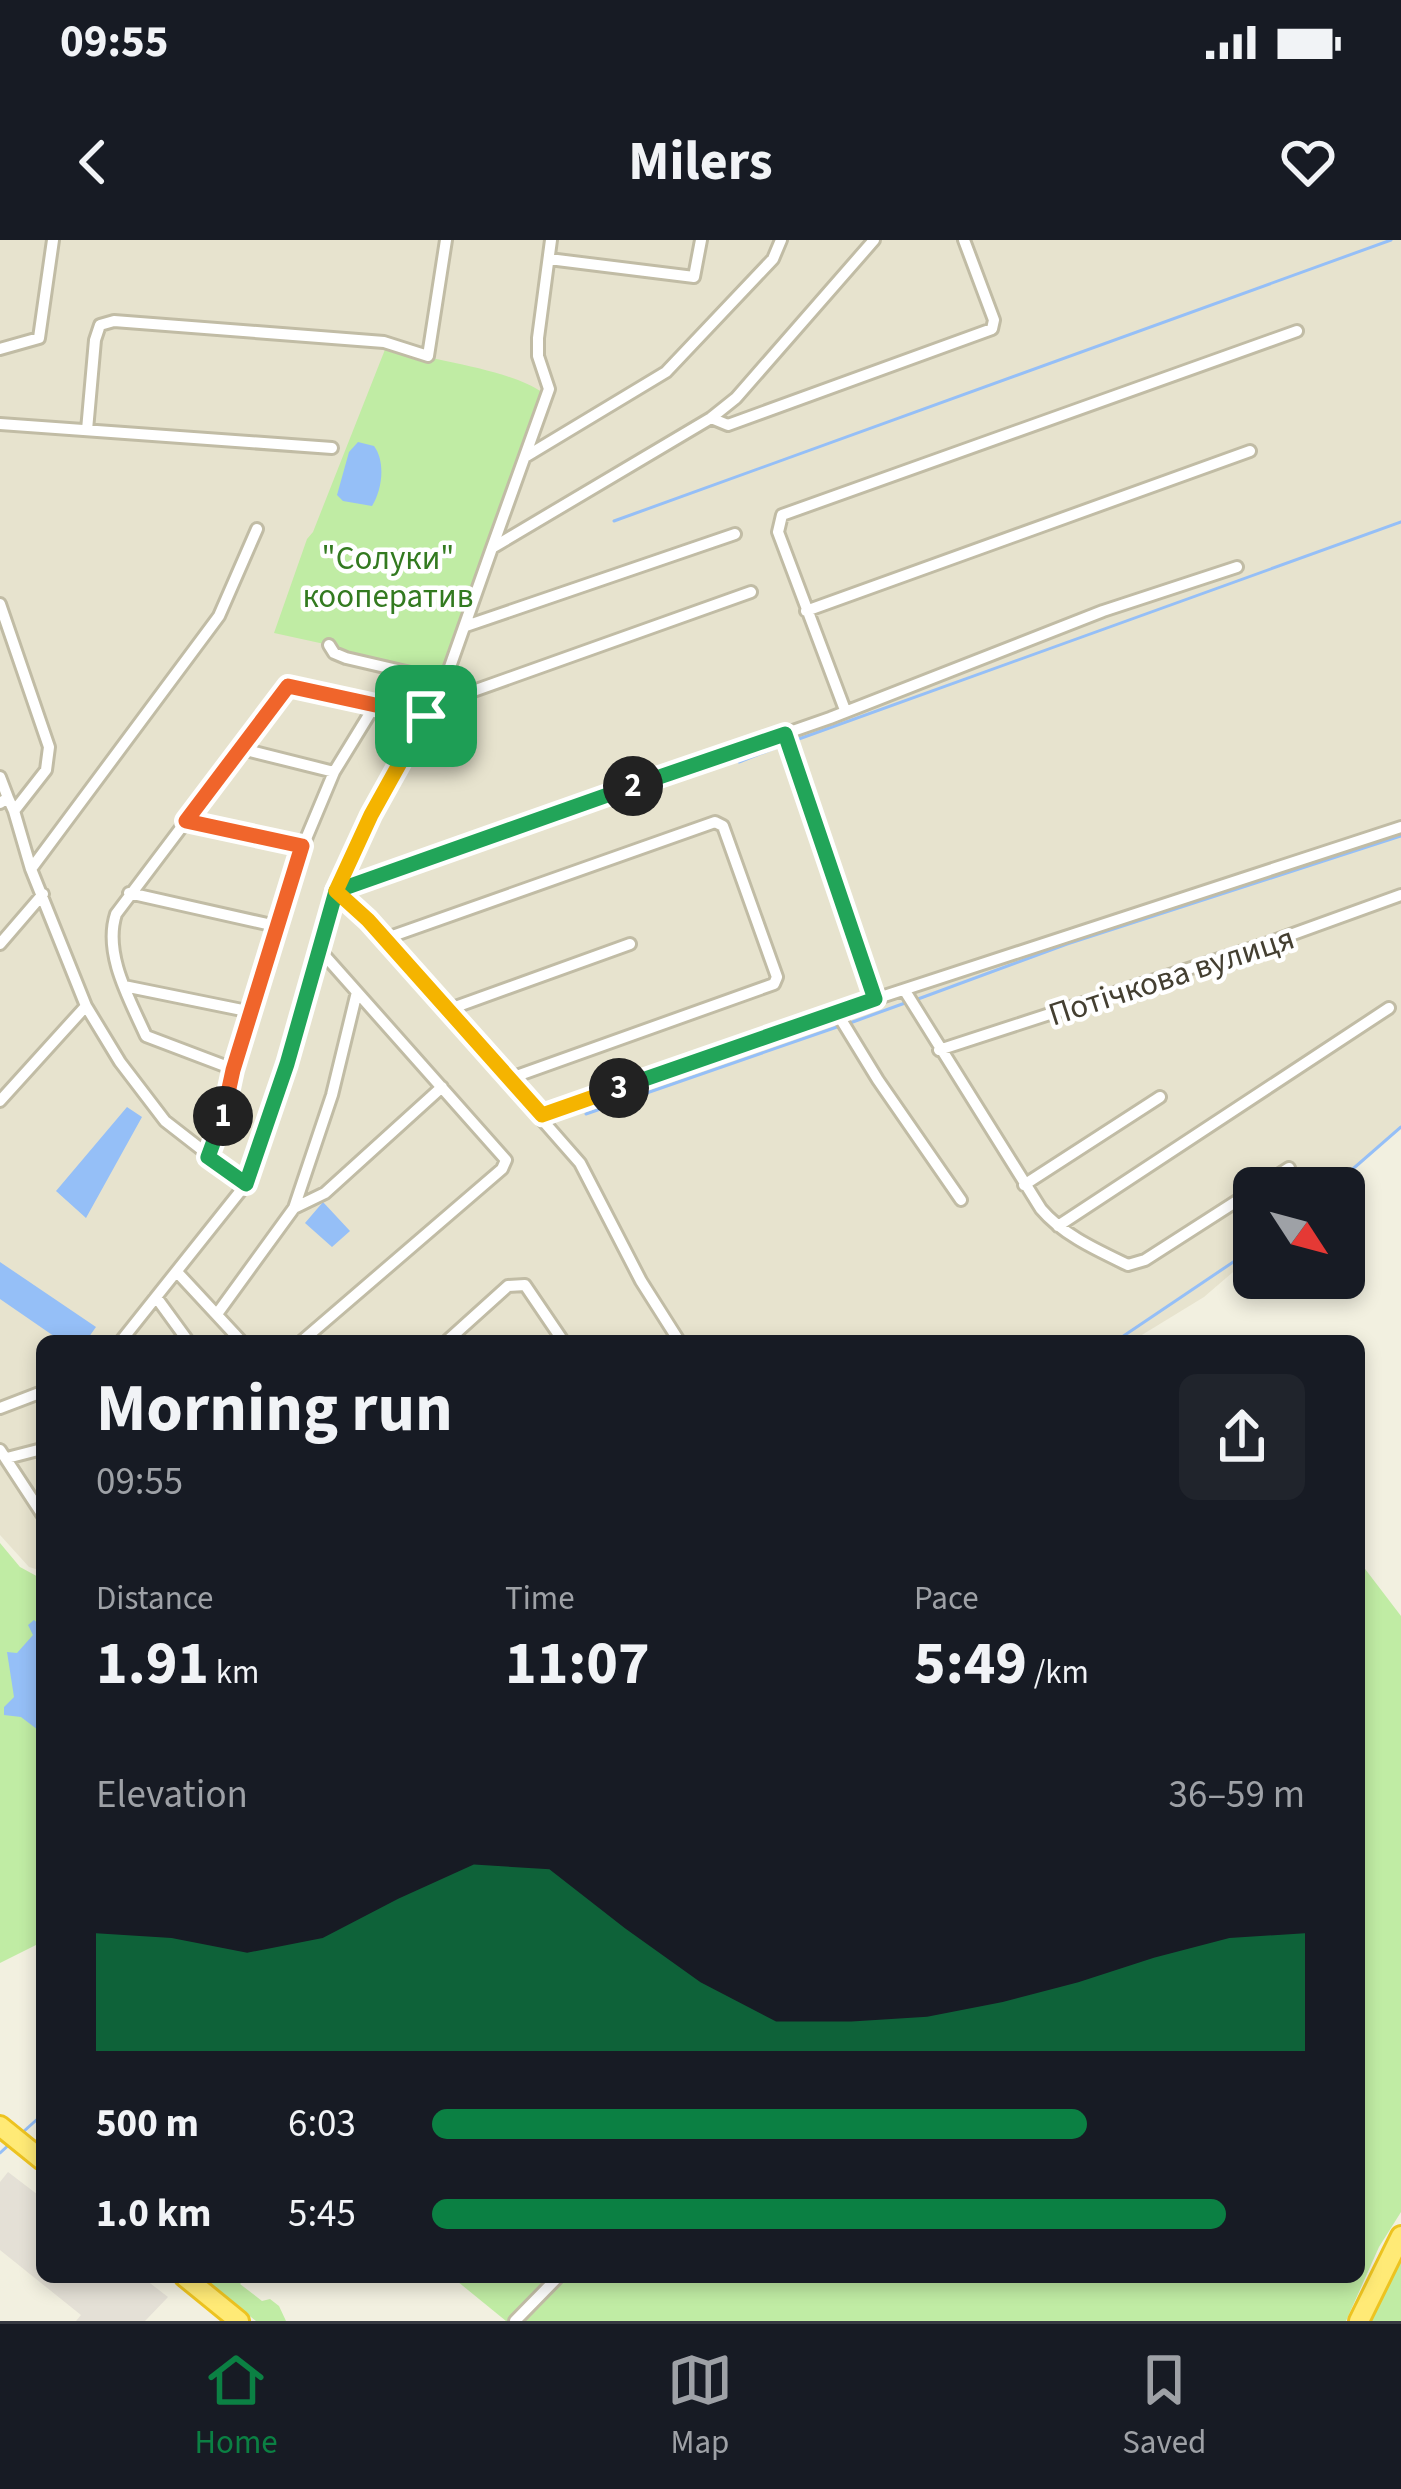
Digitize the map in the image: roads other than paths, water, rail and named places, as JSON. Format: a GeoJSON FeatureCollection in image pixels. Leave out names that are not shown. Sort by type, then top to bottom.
{"type":"FeatureCollection","features":[{"type":"Feature","properties":{"kind":"highway"},"geometry":{"type":"LineString","coordinates":[[2,2127],[36,2155]]}},
{"type":"Feature","properties":{"kind":"highway"},"geometry":{"type":"LineString","coordinates":[[1359,2321],[1401,2236]]}},
{"type":"Feature","properties":{"kind":"highway"},"geometry":{"type":"LineString","coordinates":[[192,2283],[239,2321]]}},
{"type":"Feature","properties":{"kind":"street"},"geometry":{"type":"LineString","coordinates":[[0,350],[39,338],[52,240]]}},
{"type":"Feature","properties":{"kind":"street"},"geometry":{"type":"LineString","coordinates":[[87,430],[95,340],[100,325],[114,320],[384,342],[428,356],[446,240]]}},
{"type":"Feature","properties":{"kind":"street"},"geometry":{"type":"LineString","coordinates":[[126,1335],[246,1184],[287,1064],[336,891],[371,815],[445,680],[466,626],[549,389],[538,356],[551,240]]}},
{"type":"Feature","properties":{"kind":"street"},"geometry":{"type":"LineString","coordinates":[[549,259],[694,278],[701,240]]}},
{"type":"Feature","properties":{"kind":"street"},"geometry":{"type":"LineString","coordinates":[[525,457],[666,372],[772,259],[782,240]]}},
{"type":"Feature","properties":{"kind":"street"},"geometry":{"type":"LineString","coordinates":[[492,548],[711,418],[736,398],[874,240]]}},
{"type":"Feature","properties":{"kind":"street"},"geometry":{"type":"LineString","coordinates":[[711,418],[728,425],[992,329],[994,320],[964,240]]}},
{"type":"Feature","properties":{"kind":"street"},"geometry":{"type":"LineString","coordinates":[[845,710],[778,532],[782,515],[1297,331]]}},
{"type":"Feature","properties":{"kind":"street"},"geometry":{"type":"LineString","coordinates":[[0,424],[332,448]]}},
{"type":"Feature","properties":{"kind":"street"},"geometry":{"type":"LineString","coordinates":[[806,611],[1250,451]]}},
{"type":"Feature","properties":{"kind":"street"},"geometry":{"type":"LineString","coordinates":[[32,868],[219,616],[257,529]]}},
{"type":"Feature","properties":{"kind":"street"},"geometry":{"type":"LineString","coordinates":[[466,626],[735,534]]}},
{"type":"Feature","properties":{"kind":"street"},"geometry":{"type":"LineString","coordinates":[[336,891],[785,734],[1103,611],[1237,567]]}},
{"type":"Feature","properties":{"kind":"street"},"geometry":{"type":"LineString","coordinates":[[233,1070],[146,1036],[124,986],[110,934],[129,893],[288,686],[375,705],[430,710],[751,592]]}},
{"type":"Feature","properties":{"kind":"street"},"geometry":{"type":"LineString","coordinates":[[0,604],[49,746],[46,770],[14,811]]}},
{"type":"Feature","properties":{"kind":"street"},"geometry":{"type":"LineString","coordinates":[[328,645],[346,658],[445,680]]}},
{"type":"Feature","properties":{"kind":"street"},"geometry":{"type":"LineString","coordinates":[[208,1157],[302,846],[334,772],[375,705]]}},
{"type":"Feature","properties":{"kind":"street"},"geometry":{"type":"LineString","coordinates":[[785,734],[875,999]]}},
{"type":"Feature","properties":{"kind":"street"},"geometry":{"type":"LineString","coordinates":[[238,748],[334,772]]}},
{"type":"Feature","properties":{"kind":"street"},"geometry":{"type":"LineString","coordinates":[[0,777],[4,800],[14,811],[86,1006],[120,1062],[165,1121],[246,1184]]}},
{"type":"Feature","properties":{"kind":"street"},"geometry":{"type":"LineString","coordinates":[[186,821],[302,846]]}},
{"type":"Feature","properties":{"kind":"street"},"geometry":{"type":"LineString","coordinates":[[384,939],[715,822],[723,826],[777,977],[774,984],[508,1079]]}},
{"type":"Feature","properties":{"kind":"street"},"geometry":{"type":"LineString","coordinates":[[542,1115],[875,999],[1401,827]]}},
{"type":"Feature","properties":{"kind":"street"},"geometry":{"type":"LineString","coordinates":[[336,891],[448,1010],[580,1163],[641,1281],[676,1335]]}},
{"type":"Feature","properties":{"kind":"street"},"geometry":{"type":"LineString","coordinates":[[129,893],[276,926]]}},
{"type":"Feature","properties":{"kind":"street"},"geometry":{"type":"LineString","coordinates":[[0,944],[44,894]]}},
{"type":"Feature","properties":{"kind":"street","name":"Потічкова вулиця"},"geometry":{"type":"LineString","coordinates":[[939,1050],[1401,895]]}},
{"type":"Feature","properties":{"kind":"street"},"geometry":{"type":"LineString","coordinates":[[448,1010],[630,944]]}},
{"type":"Feature","properties":{"kind":"street"},"geometry":{"type":"LineString","coordinates":[[309,1335],[502,1169],[506,1160],[318,948]]}},
{"type":"Feature","properties":{"kind":"street"},"geometry":{"type":"LineString","coordinates":[[124,986],[252,1012]]}},
{"type":"Feature","properties":{"kind":"street"},"geometry":{"type":"LineString","coordinates":[[217,1314],[294,1208],[320,1135],[357,992]]}},
{"type":"Feature","properties":{"kind":"street"},"geometry":{"type":"LineString","coordinates":[[905,992],[1024,1185],[1058,1226],[1128,1264],[1145,1260],[1233,1204]]}},
{"type":"Feature","properties":{"kind":"street"},"geometry":{"type":"LineString","coordinates":[[0,1101],[86,1006]]}},
{"type":"Feature","properties":{"kind":"street"},"geometry":{"type":"LineString","coordinates":[[1058,1226],[1389,1008]]}},
{"type":"Feature","properties":{"kind":"street"},"geometry":{"type":"LineString","coordinates":[[837,1012],[961,1199]]}},
{"type":"Feature","properties":{"kind":"street"},"geometry":{"type":"LineString","coordinates":[[294,1208],[325,1193],[442,1087]]}},
{"type":"Feature","properties":{"kind":"street"},"geometry":{"type":"LineString","coordinates":[[1024,1185],[1160,1096]]}},
{"type":"Feature","properties":{"kind":"street"},"geometry":{"type":"LineString","coordinates":[[177,1272],[236,1335]]}},
{"type":"Feature","properties":{"kind":"street"},"geometry":{"type":"LineString","coordinates":[[454,1335],[517,1283],[525,1285],[559,1335]]}},
{"type":"Feature","properties":{"kind":"street"},"geometry":{"type":"LineString","coordinates":[[156,1297],[184,1335]]}},
{"type":"Feature","properties":{"kind":"street"},"geometry":{"type":"LineString","coordinates":[[0,1408],[36,1394]]}},
{"type":"Feature","properties":{"kind":"street"},"geometry":{"type":"LineString","coordinates":[[36,1450],[4,1454],[36,1505]]}},
{"type":"Feature","properties":{"kind":"street"},"geometry":{"type":"LineString","coordinates":[[515,2321],[552,2283]]}},
{"type":"Feature","properties":{"kind":"water"},"geometry":{"type":"Polygon","coordinates":[[[358,442],[374,446],[380,460],[380,484],[372,506],[343,501],[337,495],[349,452],[358,442]]]}},
{"type":"Feature","properties":{"kind":"water"},"geometry":{"type":"Polygon","coordinates":[[[127,1107],[142,1117],[86,1218],[56,1191],[127,1107]]]}},
{"type":"Feature","properties":{"kind":"water"},"geometry":{"type":"Polygon","coordinates":[[[323,1202],[350,1231],[332,1247],[305,1223],[323,1202]]]}},
{"type":"Feature","properties":{"kind":"water"},"geometry":{"type":"Polygon","coordinates":[[[0,1262],[96,1327],[90,1335],[52,1335],[0,1299],[0,1262]]]}},
{"type":"Feature","properties":{"kind":"water"},"geometry":{"type":"Polygon","coordinates":[[[36,1622],[36,1728],[21,1717],[4,1715],[4,1707],[14,1697],[7,1652],[17,1653],[33,1635],[28,1625],[36,1622]]]}},
{"type":"Feature","properties":{"kind":"waterway"},"geometry":{"type":"LineString","coordinates":[[614,521],[1391,240]]}},
{"type":"Feature","properties":{"kind":"waterway"},"geometry":{"type":"LineString","coordinates":[[796,740],[1401,522]]}},
{"type":"Feature","properties":{"kind":"waterway"},"geometry":{"type":"LineString","coordinates":[[739,762],[780,746]]}},
{"type":"Feature","properties":{"kind":"waterway"},"geometry":{"type":"LineString","coordinates":[[918,999],[1067,944],[1401,836]]}},
{"type":"Feature","properties":{"kind":"waterway"},"geometry":{"type":"LineString","coordinates":[[850,1023],[905,1003]]}},
{"type":"Feature","properties":{"kind":"waterway"},"geometry":{"type":"LineString","coordinates":[[586,1114],[837,1027]]}},
{"type":"Feature","properties":{"kind":"waterway"},"geometry":{"type":"LineString","coordinates":[[1355,1167],[1401,1127]]}},
{"type":"Feature","properties":{"kind":"waterway"},"geometry":{"type":"LineString","coordinates":[[1125,1335],[1233,1262]]}},
{"type":"Feature","properties":{"kind":"waterway"},"geometry":{"type":"LineString","coordinates":[[23,2132],[36,2120]]}},
{"type":"Feature","properties":{"kind":"waterway"},"geometry":{"type":"LineString","coordinates":[[0,2153],[12,2142]]}},
{"type":"Feature","properties":{"kind":"park label","name":"\"Солуки\" кооператив"},"geometry":{"type":"Point","coordinates":[388,576]}}]}
